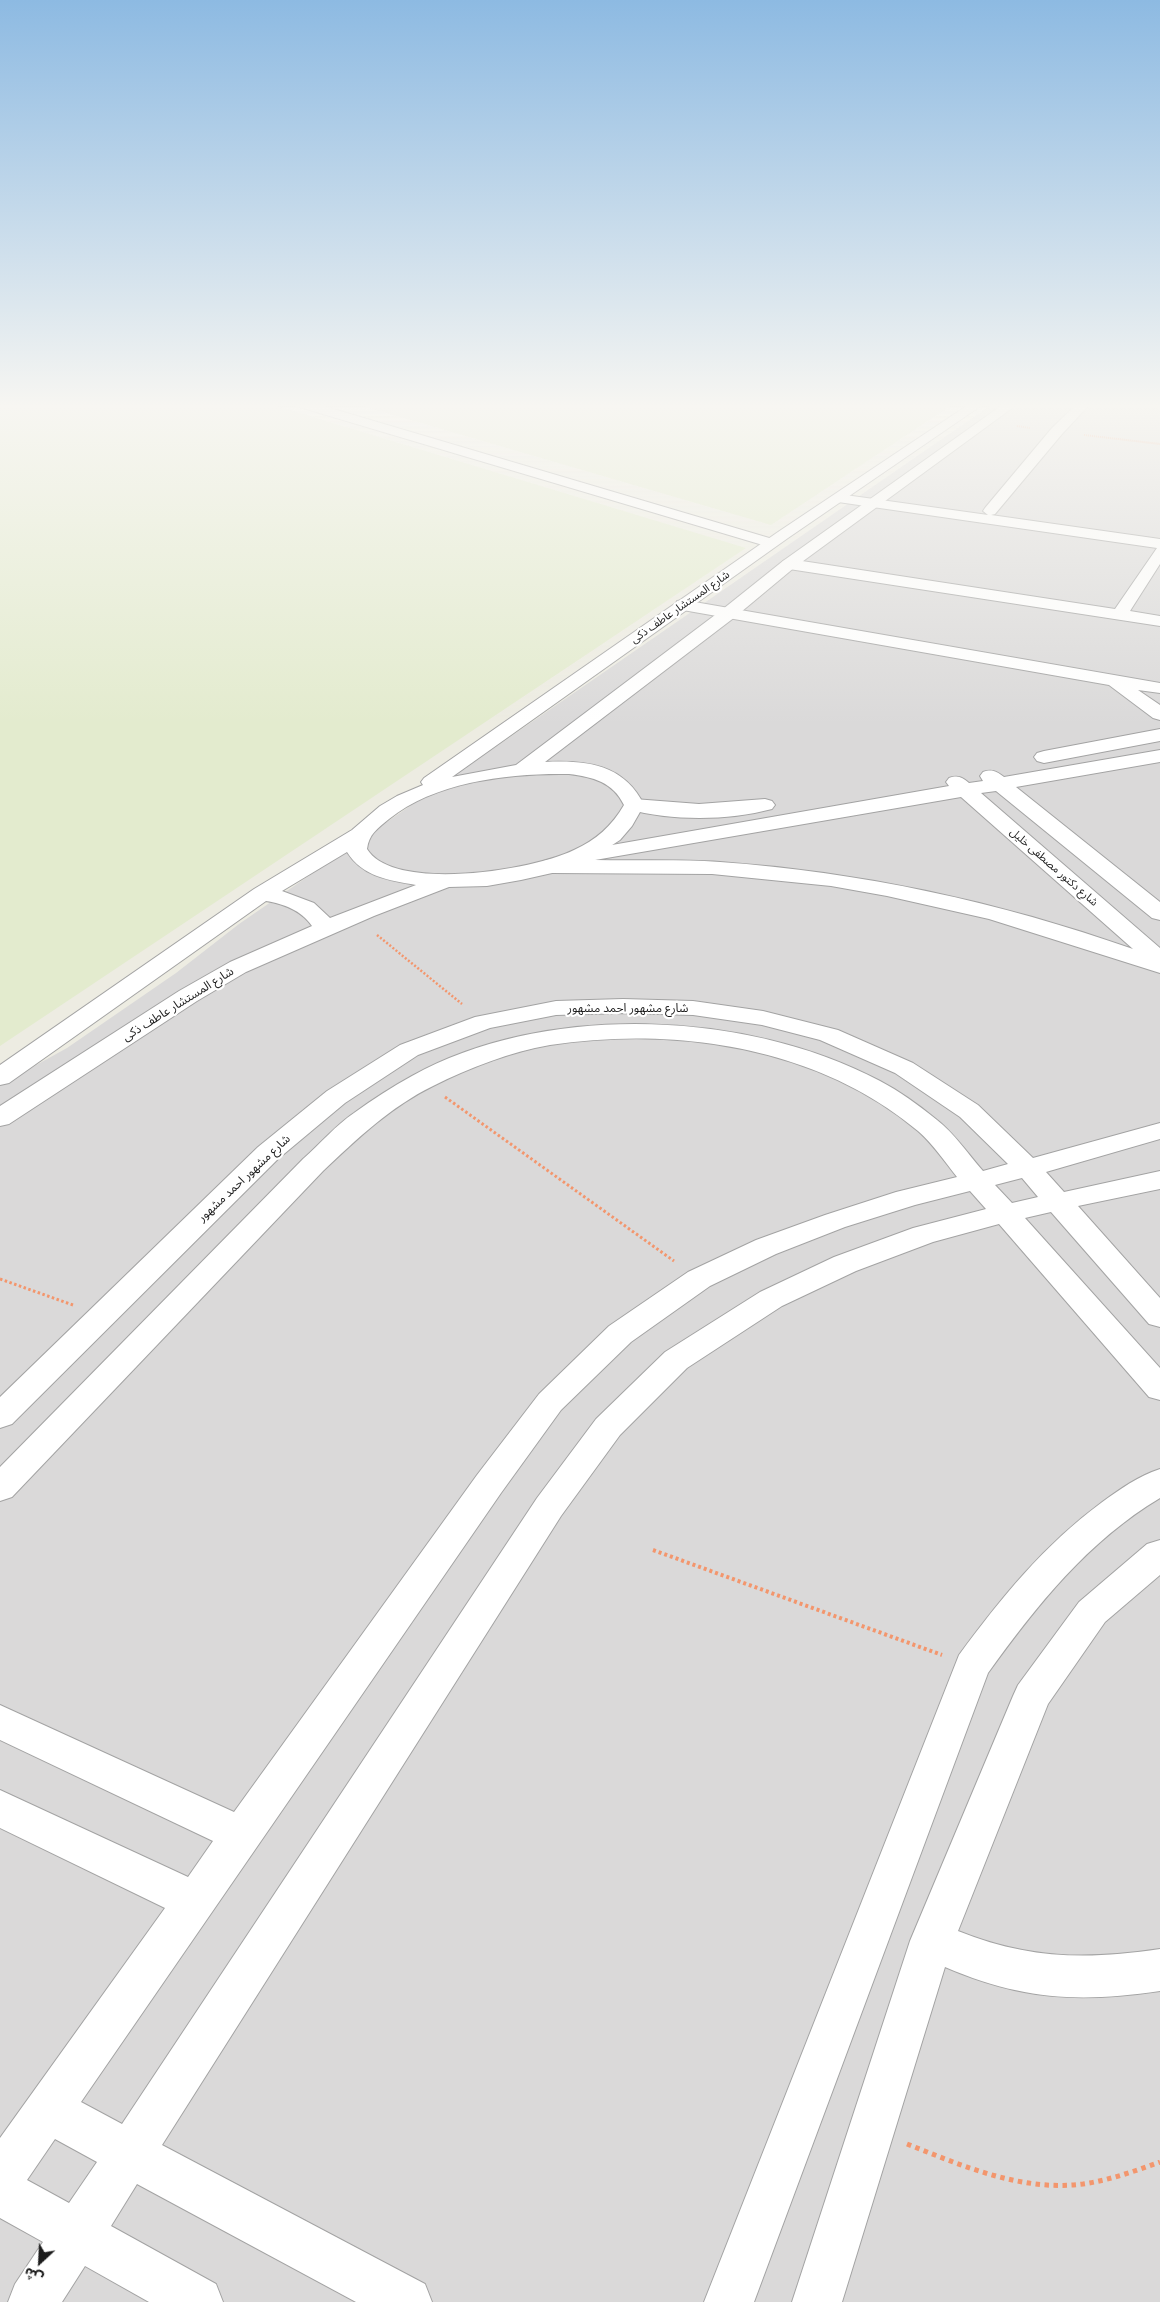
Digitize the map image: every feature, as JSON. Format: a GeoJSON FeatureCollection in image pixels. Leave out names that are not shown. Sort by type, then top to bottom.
{"type":"FeatureCollection","features":[{"type":"Feature","properties":{"kind":"street"},"geometry":{"type":"LineString","coordinates":[[677,510],[777,539]]}},
{"type":"Feature","properties":{"kind":"street"},"geometry":{"type":"LineString","coordinates":[[683,510],[777,539]]}},
{"type":"Feature","properties":{"kind":"street","name":"شارع المستشار عاطف ذكى"},"geometry":{"type":"LineString","coordinates":[[408,798],[818,510]]}},
{"type":"Feature","properties":{"kind":"street"},"geometry":{"type":"LineString","coordinates":[[522,770],[861,510]]}},
{"type":"Feature","properties":{"kind":"street"},"geometry":{"type":"LineString","coordinates":[[948,510],[1160,544]]}},
{"type":"Feature","properties":{"kind":"street"},"geometry":{"type":"LineString","coordinates":[[985,510],[1160,535]]}},
{"type":"Feature","properties":{"kind":"street"},"geometry":{"type":"LineString","coordinates":[[1119,614],[1160,552]]}},
{"type":"Feature","properties":{"kind":"street"},"geometry":{"type":"LineString","coordinates":[[789,564],[1160,621]]}},
{"type":"Feature","properties":{"kind":"street"},"geometry":{"type":"LineString","coordinates":[[682,605],[1160,688]]}},
{"type":"Feature","properties":{"kind":"street"},"geometry":{"type":"LineString","coordinates":[[1113,680],[1160,714]]}},
{"type":"Feature","properties":{"kind":"street"},"geometry":{"type":"LineString","coordinates":[[533,710],[534,715],[539,720],[551,724],[584,723]]}},
{"type":"Feature","properties":{"kind":"street"},"geometry":{"type":"LineString","coordinates":[[634,805],[683,811],[734,810],[946,775],[1160,735]]}},
{"type":"Feature","properties":{"kind":"street"},"geometry":{"type":"LineString","coordinates":[[580,856],[1160,756]]}},
{"type":"Feature","properties":{"kind":"street"},"geometry":{"type":"LineString","coordinates":[[0,1077],[262,894],[359,835],[380,815],[408,798],[442,785],[481,775],[522,770],[568,768],[608,777],[622,785],[631,795],[634,805],[618,830],[602,844],[580,856],[521,874],[487,879],[417,879],[387,873],[366,863],[356,849],[359,835]]}},
{"type":"Feature","properties":{"kind":"street"},"geometry":{"type":"LineString","coordinates":[[980,769],[1160,913]]}},
{"type":"Feature","properties":{"kind":"street","name":"شارع دكتور مصطفى خليل"},"geometry":{"type":"LineString","coordinates":[[946,775],[965,789],[1160,960]]}},
{"type":"Feature","properties":{"kind":"street"},"geometry":{"type":"LineString","coordinates":[[734,810],[730,813],[733,821],[747,826]]}},
{"type":"Feature","properties":{"kind":"street"},"geometry":{"type":"LineString","coordinates":[[552,866],[717,868],[821,877],[925,896],[1007,915],[1088,940],[1160,966]]}},
{"type":"Feature","properties":{"kind":"street","name":"شارع المستشار عاطف ذكى"},"geometry":{"type":"LineString","coordinates":[[0,1118],[212,981],[264,954],[325,928],[452,880]]}},
{"type":"Feature","properties":{"kind":"street"},"geometry":{"type":"LineString","coordinates":[[262,894],[281,897],[304,906],[320,918],[325,928]]}},
{"type":"Feature","properties":{"kind":"street","name":"شارع مشهور احمد مشهور"},"geometry":{"type":"LineString","coordinates":[[0,1416],[268,1153],[336,1097],[409,1050],[484,1022],[556,1008],[624,1006],[693,1008],[763,1018],[829,1035],[912,1073],[968,1111],[1028,1168],[1160,1318]]}},
{"type":"Feature","properties":{"kind":"street","name":"شارع مشهور احمد مشهور"},"geometry":{"type":"LineString","coordinates":[[0,1488],[313,1165],[362,1119],[422,1081],[482,1054],[549,1038],[620,1032],[683,1033],[745,1042],[804,1057],[871,1087],[928,1126],[978,1180],[1160,1389]]}},
{"type":"Feature","properties":{"kind":"street"},"geometry":{"type":"LineString","coordinates":[[0,2178],[489,1484],[550,1402],[620,1334],[698,1279],[766,1247],[835,1221],[906,1198],[1028,1168],[1160,1131]]}},
{"type":"Feature","properties":{"kind":"street"},"geometry":{"type":"LineString","coordinates":[[33,2302],[549,1507],[608,1427],[676,1360],[771,1299],[845,1264],[923,1236],[1006,1213],[1160,1180]]}},
{"type":"Feature","properties":{"kind":"street"},"geometry":{"type":"LineString","coordinates":[[729,2302],[972,1666],[1022,1598],[1080,1540],[1142,1492],[1160,1482]]}},
{"type":"Feature","properties":{"kind":"street"},"geometry":{"type":"LineString","coordinates":[[817,2302],[932,1941],[1032,1696],[1092,1612],[1160,1554]]}},
{"type":"Feature","properties":{"kind":"street"},"geometry":{"type":"LineString","coordinates":[[0,1722],[242,1835]]}},
{"type":"Feature","properties":{"kind":"street"},"geometry":{"type":"LineString","coordinates":[[0,1808],[195,1901]]}},
{"type":"Feature","properties":{"kind":"street"},"geometry":{"type":"LineString","coordinates":[[932,1941],[997,1966],[1056,1977],[1114,1978],[1160,1970]]}},
{"type":"Feature","properties":{"kind":"street"},"geometry":{"type":"LineString","coordinates":[[48,2110],[407,2302]]}},
{"type":"Feature","properties":{"kind":"street"},"geometry":{"type":"LineString","coordinates":[[0,2191],[198,2302]]}},
{"type":"Feature","properties":{"kind":"path"},"geometry":{"type":"LineString","coordinates":[[377,935],[484,1022]]}},
{"type":"Feature","properties":{"kind":"path"},"geometry":{"type":"LineString","coordinates":[[422,1081],[698,1279]]}},
{"type":"Feature","properties":{"kind":"path"},"geometry":{"type":"LineString","coordinates":[[0,1280],[103,1315]]}},
{"type":"Feature","properties":{"kind":"path"},"geometry":{"type":"LineString","coordinates":[[654,1550],[972,1666]]}},
{"type":"Feature","properties":{"kind":"path"},"geometry":{"type":"LineString","coordinates":[[871,2131],[999,2178],[1036,2184],[1072,2185],[1106,2180],[1160,2163]]}},
{"type":"Feature","properties":{"kind":"shaded area"},"geometry":{"type":"Polygon","coordinates":[[[838,510],[1160,510],[1160,2302],[0,2302],[0,1085],[67,1048],[176,973],[239,924],[838,510]]]}},
{"type":"Feature","properties":{"kind":"green space"},"geometry":{"type":"Polygon","coordinates":[[[0,510],[622,510],[746,548],[0,1046],[0,510]]]}},
{"type":"Feature","properties":{"kind":"green space"},"geometry":{"type":"Polygon","coordinates":[[[721,510],[793,510],[771,525],[721,510]]]}}]}
